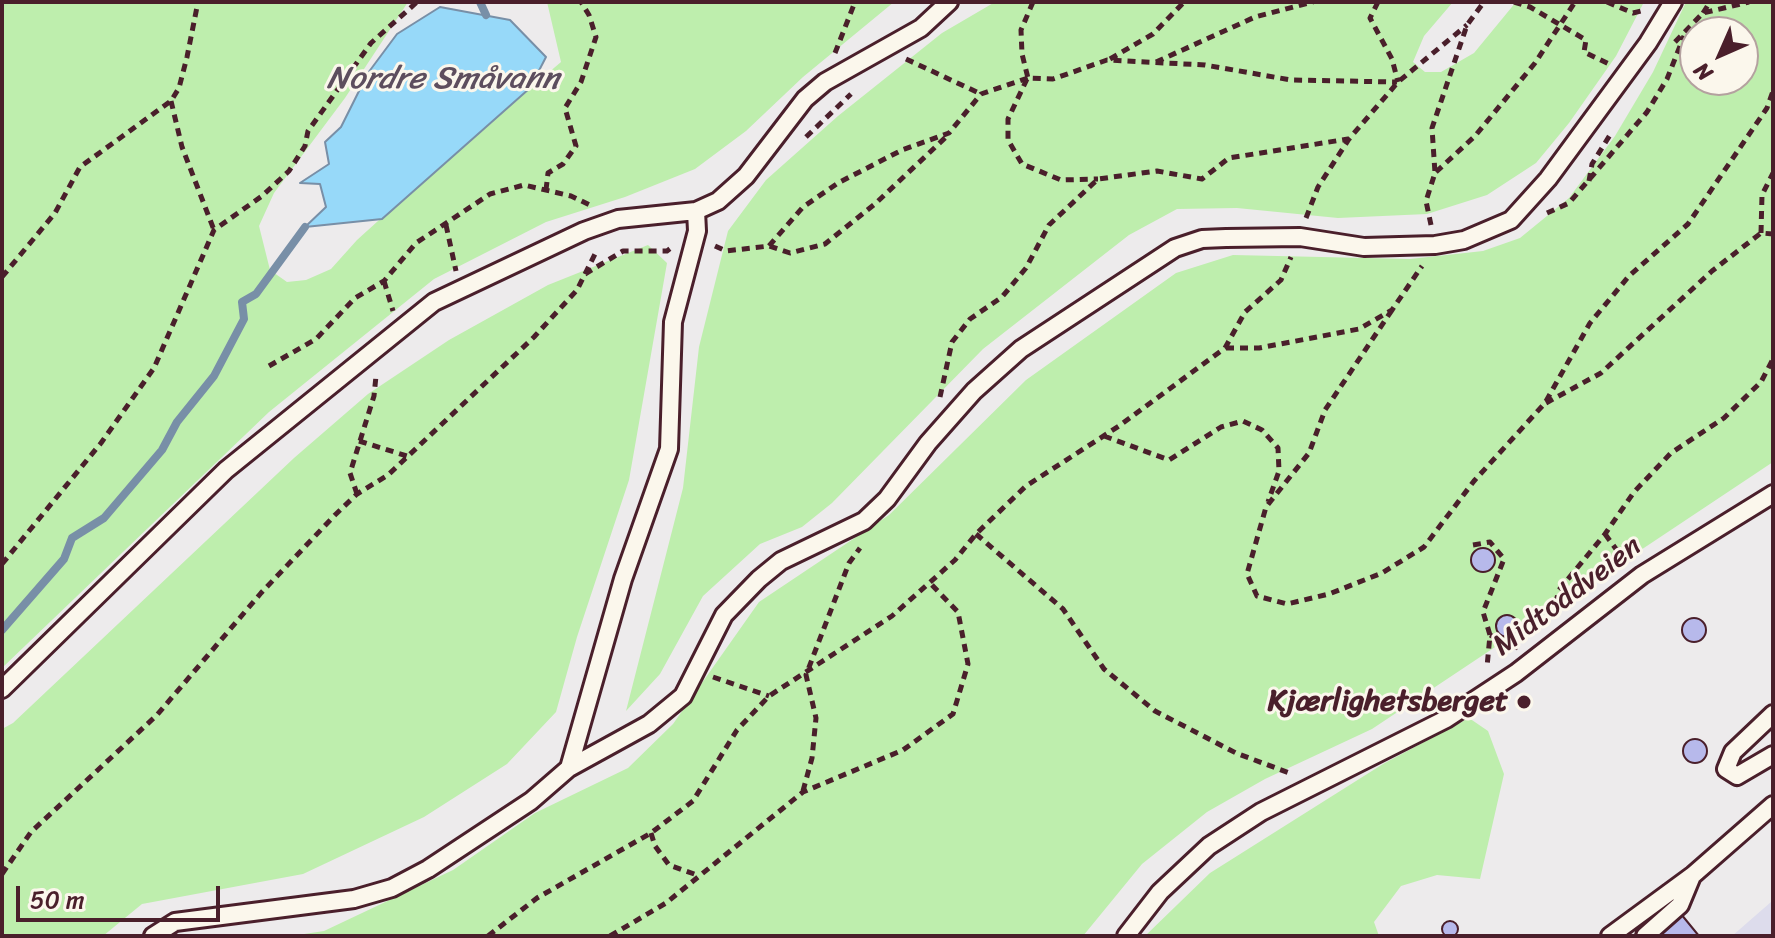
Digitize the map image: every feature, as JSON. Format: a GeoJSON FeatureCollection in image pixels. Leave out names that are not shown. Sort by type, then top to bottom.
{"type":"FeatureCollection","features":[{"type":"Feature","properties":{"kind":"lane"},"geometry":{"type":"LineString","coordinates":[[569,768],[623,579],[669,449],[673,322],[696,221],[732,190],[795,110],[825,82],[921,28],[949,2]]}},
{"type":"Feature","properties":{"kind":"lane"},"geometry":{"type":"LineString","coordinates":[[153,936],[175,922],[354,899],[392,888],[428,869],[531,801],[569,768],[668,711],[683,696],[697,672],[724,615],[759,579],[781,561],[864,521],[887,499],[928,443],[974,391],[1021,349],[1163,256],[1202,239],[1300,237],[1364,247],[1435,245],[1464,240],[1511,220],[1548,179],[1672,5]]}},
{"type":"Feature","properties":{"kind":"lane"},"geometry":{"type":"LineString","coordinates":[[2,689],[226,470],[434,302],[584,231],[618,219],[696,221]]}},
{"type":"Feature","properties":{"kind":"lane","name":"Midtoddveien"},"geometry":{"type":"LineString","coordinates":[[1126,936],[1160,892],[1209,846],[1261,812],[1446,719],[1516,673],[1642,575],[1773,494]]}},
{"type":"Feature","properties":{"kind":"lane"},"geometry":{"type":"LineString","coordinates":[[1773,714],[1733,752],[1726,769],[1737,776],[1773,755]]}},
{"type":"Feature","properties":{"kind":"lane"},"geometry":{"type":"LineString","coordinates":[[1610,936],[1693,875],[1773,805]]}},
{"type":"Feature","properties":{"kind":"lane"},"geometry":{"type":"LineString","coordinates":[[1645,936],[1680,905],[1693,875]]}},
{"type":"Feature","properties":{"kind":"path"},"geometry":{"type":"LineString","coordinates":[[2,277],[55,213],[80,167],[171,101],[183,72],[198,2]]}},
{"type":"Feature","properties":{"kind":"path"},"geometry":{"type":"LineString","coordinates":[[2,564],[101,443],[154,368],[214,230],[262,196],[289,171],[305,146],[308,131],[371,43],[417,2]]}},
{"type":"Feature","properties":{"kind":"path"},"geometry":{"type":"LineString","coordinates":[[546,190],[548,173],[563,164],[576,146],[565,108],[581,82],[596,37],[581,2]]}},
{"type":"Feature","properties":{"kind":"path"},"geometry":{"type":"LineString","coordinates":[[825,82],[855,2]]}},
{"type":"Feature","properties":{"kind":"path"},"geometry":{"type":"LineString","coordinates":[[1033,2],[1021,30],[1022,54],[1028,78],[1008,119],[1008,140],[1022,164],[1061,180],[1098,179],[1157,171],[1202,179],[1229,158],[1349,139]]}},
{"type":"Feature","properties":{"kind":"path"},"geometry":{"type":"LineString","coordinates":[[2,874],[31,832],[157,715],[288,563],[357,494],[388,475],[519,353],[577,290],[584,274],[623,251],[667,251],[682,231],[696,221],[712,238],[716,248],[726,251],[769,246],[790,253],[825,244],[897,185],[949,133],[981,94],[1028,78],[1053,79],[1107,60],[1153,34],[1184,2]]}},
{"type":"Feature","properties":{"kind":"path"},"geometry":{"type":"LineString","coordinates":[[1155,62],[1255,17],[1313,2]]}},
{"type":"Feature","properties":{"kind":"path"},"geometry":{"type":"LineString","coordinates":[[1378,2],[1370,18],[1392,59],[1398,82]]}},
{"type":"Feature","properties":{"kind":"path"},"geometry":{"type":"LineString","coordinates":[[488,936],[582,869],[651,833],[693,801],[737,730],[769,696],[875,629],[955,560],[976,534],[1026,486],[1103,436],[1225,348],[1245,312],[1281,280],[1318,187],[1349,139],[1398,82],[1467,25],[1484,2]]}},
{"type":"Feature","properties":{"kind":"path"},"geometry":{"type":"LineString","coordinates":[[1435,173],[1475,136],[1535,63],[1575,2]]}},
{"type":"Feature","properties":{"kind":"path"},"geometry":{"type":"LineString","coordinates":[[1607,2],[1633,13],[1672,5]]}},
{"type":"Feature","properties":{"kind":"path"},"geometry":{"type":"LineString","coordinates":[[1703,13],[1710,2]]}},
{"type":"Feature","properties":{"kind":"path"},"geometry":{"type":"LineString","coordinates":[[1266,507],[1309,453],[1325,410],[1435,245],[1426,201],[1435,173],[1432,128],[1443,88],[1467,25]]}},
{"type":"Feature","properties":{"kind":"path"},"geometry":{"type":"LineString","coordinates":[[1511,220],[1558,210],[1569,203],[1647,112],[1667,79],[1679,49]]}},
{"type":"Feature","properties":{"kind":"path"},"geometry":{"type":"LineString","coordinates":[[886,50],[981,94]]}},
{"type":"Feature","properties":{"kind":"path"},"geometry":{"type":"LineString","coordinates":[[1107,60],[1205,65],[1291,80],[1398,82]]}},
{"type":"Feature","properties":{"kind":"path"},"geometry":{"type":"LineString","coordinates":[[795,147],[858,88]]}},
{"type":"Feature","properties":{"kind":"path"},"geometry":{"type":"LineString","coordinates":[[1103,436],[1169,460],[1221,427],[1243,421],[1262,430],[1278,448],[1279,471],[1247,574],[1257,596],[1287,604],[1329,594],[1382,573],[1424,547],[1474,481],[1545,403],[1590,323],[1629,276],[1688,224],[1767,108],[1773,91]]}},
{"type":"Feature","properties":{"kind":"path"},"geometry":{"type":"LineString","coordinates":[[171,101],[182,147],[214,230]]}},
{"type":"Feature","properties":{"kind":"path"},"geometry":{"type":"LineString","coordinates":[[769,246],[803,207],[838,183],[902,150],[949,133]]}},
{"type":"Feature","properties":{"kind":"path"},"geometry":{"type":"LineString","coordinates":[[1761,233],[1762,195],[1773,173]]}},
{"type":"Feature","properties":{"kind":"path"},"geometry":{"type":"LineString","coordinates":[[938,407],[952,342],[970,319],[1002,297],[1026,268],[1049,225],[1098,179]]}},
{"type":"Feature","properties":{"kind":"path"},"geometry":{"type":"LineString","coordinates":[[269,366],[333,326],[355,298],[384,281],[416,243],[490,194],[524,185],[571,196],[618,219]]}},
{"type":"Feature","properties":{"kind":"path"},"geometry":{"type":"LineString","coordinates":[[446,225],[462,289]]}},
{"type":"Feature","properties":{"kind":"path"},"geometry":{"type":"LineString","coordinates":[[1545,403],[1601,373],[1712,271],[1761,233],[1773,234]]}},
{"type":"Feature","properties":{"kind":"path"},"geometry":{"type":"LineString","coordinates":[[357,494],[350,473],[395,332],[384,281]]}},
{"type":"Feature","properties":{"kind":"path"},"geometry":{"type":"LineString","coordinates":[[1225,348],[1259,348],[1359,329],[1392,310]]}},
{"type":"Feature","properties":{"kind":"path"},"geometry":{"type":"LineString","coordinates":[[1554,641],[1550,625],[1559,590],[1605,534],[1634,492],[1661,463],[1724,418],[1761,382],[1773,359]]}},
{"type":"Feature","properties":{"kind":"path"},"geometry":{"type":"LineString","coordinates":[[359,441],[407,456]]}},
{"type":"Feature","properties":{"kind":"path"},"geometry":{"type":"LineString","coordinates":[[803,792],[812,758],[816,718],[806,675],[849,563],[861,546],[864,521]]}},
{"type":"Feature","properties":{"kind":"path"},"geometry":{"type":"LineString","coordinates":[[976,534],[1063,609],[1104,669],[1155,711],[1236,753],[1319,784]]}},
{"type":"Feature","properties":{"kind":"path"},"geometry":{"type":"LineString","coordinates":[[1605,534],[1616,549],[1635,561],[1642,575]]}},
{"type":"Feature","properties":{"kind":"path"},"geometry":{"type":"LineString","coordinates":[[1473,545],[1490,542],[1504,559],[1483,612],[1490,635]]}},
{"type":"Feature","properties":{"kind":"path"},"geometry":{"type":"LineString","coordinates":[[610,936],[666,903],[803,792],[903,750],[953,714],[968,664],[958,612],[929,582]]}},
{"type":"Feature","properties":{"kind":"path"},"geometry":{"type":"LineString","coordinates":[[697,672],[769,696]]}},
{"type":"Feature","properties":{"kind":"path"},"geometry":{"type":"LineString","coordinates":[[651,833],[655,846],[669,865],[698,876]]}},
{"type":"Feature","properties":{"kind":"shaded area"},"geometry":{"type":"Polygon","coordinates":[[[1773,900],[1773,936],[1732,936],[1771,902],[1773,900]]]}},
{"type":"Feature","properties":{"kind":"green space"},"geometry":{"type":"Polygon","coordinates":[[[2,2],[408,2],[345,98],[274,193],[259,226],[270,270],[287,282],[306,280],[331,269],[357,240],[441,164],[561,62],[547,2],[894,2],[803,77],[746,131],[695,169],[625,197],[546,222],[434,279],[269,412],[2,668],[2,2]]]}},
{"type":"Feature","properties":{"kind":"green space"},"geometry":{"type":"Polygon","coordinates":[[[995,2],[1453,2],[1424,36],[1413,62],[1425,72],[1441,72],[1474,53],[1516,2],[1644,2],[1616,56],[1569,123],[1536,163],[1487,195],[1427,214],[1338,218],[1237,208],[1177,209],[1129,235],[983,349],[832,503],[802,527],[760,544],[703,596],[660,674],[626,711],[683,488],[699,347],[728,231],[766,180],[838,116],[942,33],[995,2]]]}},
{"type":"Feature","properties":{"kind":"green space"},"geometry":{"type":"Polygon","coordinates":[[[1686,2],[1773,2],[1773,462],[1372,729],[1265,779],[1207,812],[1142,864],[1083,936],[291,936],[324,931],[453,870],[535,813],[628,768],[673,724],[759,602],[889,515],[1026,380],[1176,273],[1233,255],[1410,259],[1483,251],[1520,238],[1569,198],[1615,136],[1653,72],[1679,17],[1679,96],[1759,96],[1759,16],[1679,16],[1686,2]]]}},
{"type":"Feature","properties":{"kind":"green space"},"geometry":{"type":"Polygon","coordinates":[[[648,245],[667,263],[629,480],[577,637],[556,712],[507,764],[424,817],[303,874],[142,904],[103,936],[2,936],[2,729],[13,723],[294,458],[368,394],[449,340],[548,285],[648,245]]]}},
{"type":"Feature","properties":{"kind":"green space"},"geometry":{"type":"Polygon","coordinates":[[[1469,718],[1488,731],[1504,774],[1480,879],[1437,875],[1401,886],[1374,922],[1379,936],[1145,936],[1210,873],[1383,764],[1469,718]]]}},
{"type":"Feature","properties":{"kind":"water","name":"Nordre Småvann"},"geometry":{"type":"Polygon","coordinates":[[[440,7],[510,20],[546,57],[530,88],[382,219],[305,227],[326,207],[320,184],[300,183],[329,164],[325,142],[341,127],[368,73],[397,34],[440,7]]]}},
{"type":"Feature","properties":{"kind":"building"},"geometry":{"type":"Polygon","coordinates":[[[1483,548],[1492,551],[1495,560],[1492,569],[1483,572],[1474,569],[1471,560],[1474,551],[1483,548]]]}},
{"type":"Feature","properties":{"kind":"building"},"geometry":{"type":"Polygon","coordinates":[[[1507,615],[1515,618],[1518,626],[1515,634],[1507,637],[1499,634],[1496,626],[1499,618],[1507,615]]]}},
{"type":"Feature","properties":{"kind":"building"},"geometry":{"type":"Polygon","coordinates":[[[1694,618],[1705,625],[1706,630],[1699,641],[1694,642],[1683,635],[1682,630],[1689,619],[1694,618]]]}},
{"type":"Feature","properties":{"kind":"building"},"geometry":{"type":"Polygon","coordinates":[[[1695,739],[1706,746],[1707,751],[1700,762],[1695,763],[1684,756],[1683,751],[1690,740],[1695,739]]]}},
{"type":"Feature","properties":{"kind":"building"},"geometry":{"type":"Polygon","coordinates":[[[1681,914],[1699,936],[1655,936],[1681,914]]]}},
{"type":"Feature","properties":{"kind":"building"},"geometry":{"type":"Polygon","coordinates":[[[1450,921],[1456,923],[1456,935],[1450,937],[1444,935],[1442,929],[1444,923],[1450,921]]]}},
{"type":"Feature","properties":{"kind":"waterway"},"geometry":{"type":"LineString","coordinates":[[480,2],[486,15]]}},
{"type":"Feature","properties":{"kind":"waterway"},"geometry":{"type":"LineString","coordinates":[[2,630],[64,559],[72,538],[104,518],[162,450],[177,422],[214,376],[244,319],[242,302],[256,294],[305,227]]}},
{"type":"Feature","properties":{"kind":"place","name":"Kjærlighetsberget"},"geometry":{"type":"Point","coordinates":[1524,702]}}]}
